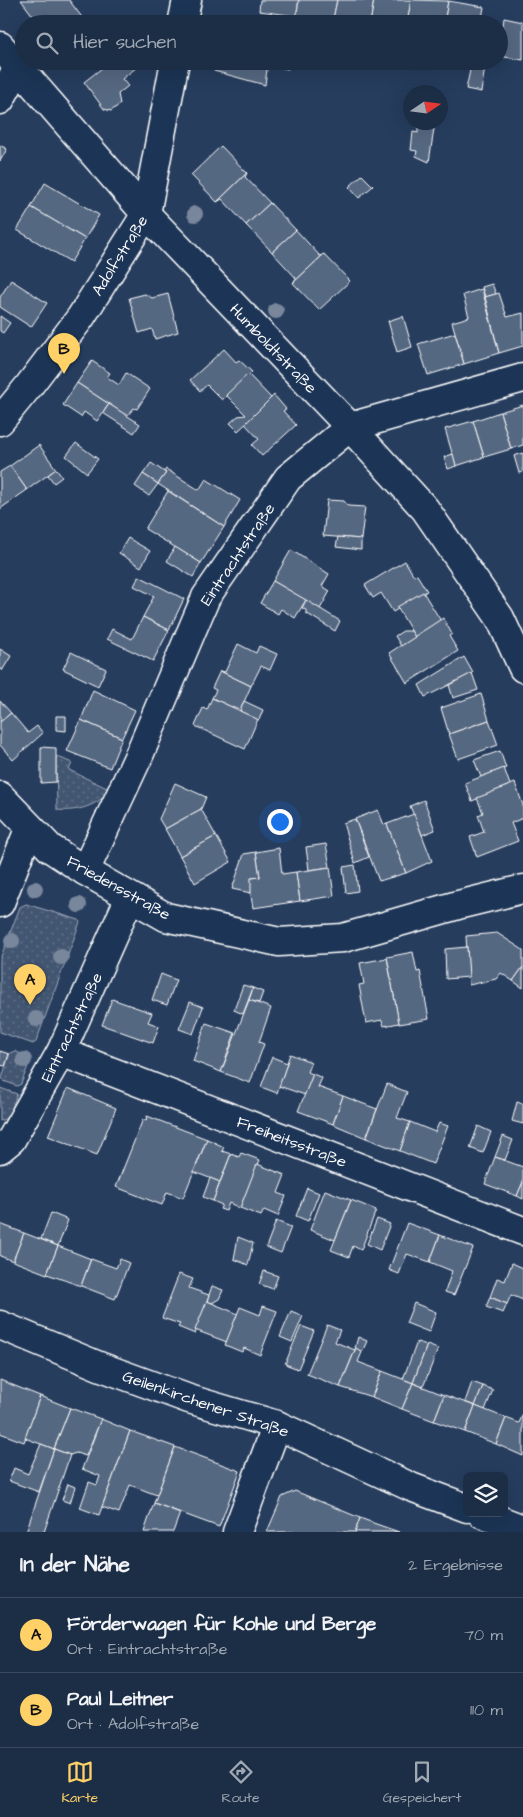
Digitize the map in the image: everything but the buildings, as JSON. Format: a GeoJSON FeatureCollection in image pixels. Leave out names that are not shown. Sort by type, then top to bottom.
{"type":"FeatureCollection","features":[{"type":"Feature","properties":{"kind":"street"},"geometry":{"type":"LineString","coordinates":[[184,15],[187,0]]}},
{"type":"Feature","properties":{"kind":"street","name":"Humboldtstraße"},"geometry":{"type":"LineString","coordinates":[[0,46],[15,65]]}},
{"type":"Feature","properties":{"kind":"street"},"geometry":{"type":"LineString","coordinates":[[0,100],[17,70]]}},
{"type":"Feature","properties":{"kind":"street","name":"Humboldtstraße"},"geometry":{"type":"LineString","coordinates":[[19,70],[146,214],[350,427],[425,509],[500,618],[523,668]]}},
{"type":"Feature","properties":{"kind":"street","name":"Adolfstraße"},"geometry":{"type":"LineString","coordinates":[[0,421],[80,317],[146,214],[173,70]]}},
{"type":"Feature","properties":{"kind":"street","name":"Eintrachtstraße"},"geometry":{"type":"LineString","coordinates":[[85,871],[140,753],[206,596],[288,478],[350,427],[523,378]]}},
{"type":"Feature","properties":{"kind":"street","name":"Friedensstraße"},"geometry":{"type":"LineString","coordinates":[[0,796],[29,829],[50,848],[85,871],[166,917],[279,942],[343,938],[458,905],[523,889]]}},
{"type":"Feature","properties":{"kind":"street"},"geometry":{"type":"LineString","coordinates":[[0,903],[29,829]]}},
{"type":"Feature","properties":{"kind":"street","name":"Eintrachtstraße"},"geometry":{"type":"LineString","coordinates":[[0,1149],[11,1140],[61,1052],[130,897]]}},
{"type":"Feature","properties":{"kind":"street","name":"Freiheitsstraße"},"geometry":{"type":"LineString","coordinates":[[61,1052],[523,1231]]}},
{"type":"Feature","properties":{"kind":"street","name":"Geilenkirchener Straße"},"geometry":{"type":"LineString","coordinates":[[0,1325],[99,1366],[189,1399],[277,1425],[410,1487],[463,1507]]}},
{"type":"Feature","properties":{"kind":"street"},"geometry":{"type":"LineString","coordinates":[[237,1532],[277,1425]]}},
{"type":"Feature","properties":{"kind":"street"},"geometry":{"type":"LineString","coordinates":[[492,1517],[523,1529]]}},
{"type":"Feature","properties":{"kind":"shaded area"},"geometry":{"type":"Polygon","coordinates":[[[56,756],[72,763],[69,770],[111,790],[106,796],[87,807],[57,810],[56,756]]]}},
{"type":"Feature","properties":{"kind":"shaded area"},"geometry":{"type":"Polygon","coordinates":[[[26,904],[79,920],[80,922],[36,1042],[33,1044],[0,1032],[0,959],[20,907],[26,904]]]}},
{"type":"Feature","properties":{"kind":"shaded area"},"geometry":{"type":"Polygon","coordinates":[[[15,1051],[27,1057],[30,1061],[21,1084],[17,1086],[4,1081],[2,1078],[10,1053],[15,1051]]]}},
{"type":"Feature","properties":{"kind":"shaded area"},"geometry":{"type":"Polygon","coordinates":[[[0,1088],[17,1094],[9,1117],[0,1121],[0,1088]]]}},
{"type":"Feature","properties":{"kind":"place","name":"Paul Leitner"},"geometry":{"type":"Point","coordinates":[64,374]}},
{"type":"Feature","properties":{"kind":"place","name":"Förderwagen für Kohle und Berge"},"geometry":{"type":"Point","coordinates":[30,1005]}}]}
